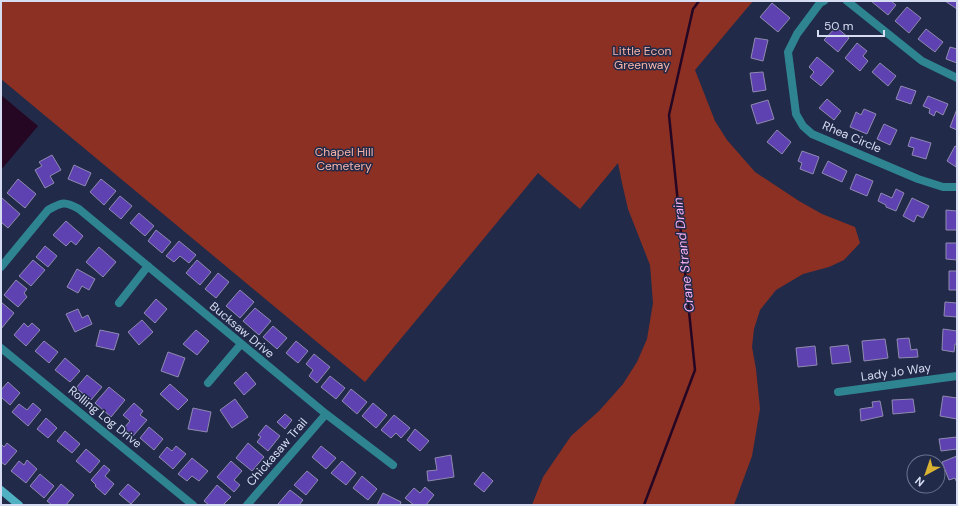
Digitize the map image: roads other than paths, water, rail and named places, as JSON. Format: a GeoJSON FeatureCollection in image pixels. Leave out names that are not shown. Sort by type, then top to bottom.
{"type":"FeatureCollection","features":[{"type":"Feature","properties":{"kind":"street","name":"Rhea Circle"},"geometry":{"type":"LineString","coordinates":[[824,1],[820,3],[797,34],[788,52],[796,114],[803,126],[812,134],[918,179],[943,186],[957,187]]}},
{"type":"Feature","properties":{"kind":"street"},"geometry":{"type":"LineString","coordinates":[[847,1],[922,61],[957,78]]}},
{"type":"Feature","properties":{"kind":"street","name":"Bucksaw Drive"},"geometry":{"type":"LineString","coordinates":[[1,267],[48,210],[58,204],[69,203],[79,209],[326,414],[393,465]]}},
{"type":"Feature","properties":{"kind":"street"},"geometry":{"type":"LineString","coordinates":[[119,303],[148,266]]}},
{"type":"Feature","properties":{"kind":"street"},"geometry":{"type":"LineString","coordinates":[[208,383],[240,344]]}},
{"type":"Feature","properties":{"kind":"street","name":"Rolling Log Drive"},"geometry":{"type":"LineString","coordinates":[[1,348],[193,505]]}},
{"type":"Feature","properties":{"kind":"street","name":"Lady Jo Way"},"geometry":{"type":"LineString","coordinates":[[838,392],[957,376]]}},
{"type":"Feature","properties":{"kind":"street","name":"Chickasaw Trail"},"geometry":{"type":"LineString","coordinates":[[247,505],[326,414]]}},
{"type":"Feature","properties":{"kind":"street"},"geometry":{"type":"LineString","coordinates":[[1,490],[19,505]]}},
{"type":"Feature","properties":{"kind":"waterway","name":"Crane Strand Drain"},"geometry":{"type":"LineString","coordinates":[[644,505],[695,370],[669,115],[693,9],[699,1]]}},
{"type":"Feature","properties":{"kind":"park label","name":"Little Econ Greenway"},"geometry":{"type":"Point","coordinates":[642,58]}},
{"type":"Feature","properties":{"kind":"park label","name":"Chapel Hill Cemetery"},"geometry":{"type":"Point","coordinates":[344,159]}}]}
